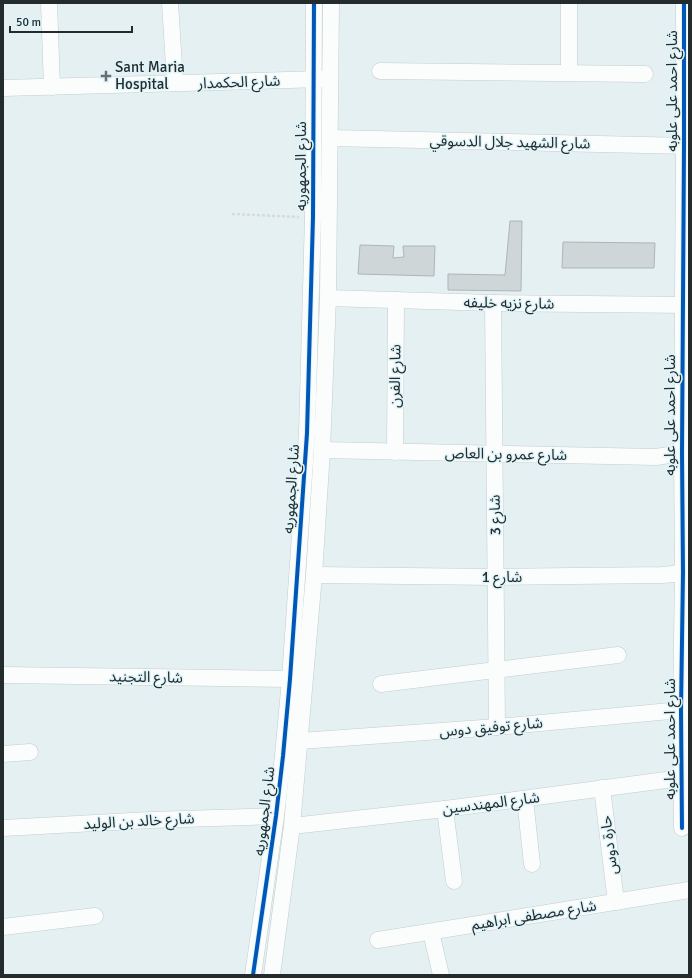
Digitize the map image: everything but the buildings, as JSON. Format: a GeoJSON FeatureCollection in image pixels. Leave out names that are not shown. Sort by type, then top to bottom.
{"type":"FeatureCollection","features":[{"type":"Feature","properties":{"kind":"street"},"geometry":{"type":"LineString","coordinates":[[49,3],[52,87]]}},
{"type":"Feature","properties":{"kind":"street"},"geometry":{"type":"LineString","coordinates":[[170,3],[175,83]]}},
{"type":"Feature","properties":{"kind":"street","name":"شارع الجمهوريه"},"geometry":{"type":"LineString","coordinates":[[254,975],[283,756],[290,679],[307,434],[313,217],[314,3]]}},
{"type":"Feature","properties":{"kind":"street","name":"شارع الجمهوريه"},"geometry":{"type":"LineString","coordinates":[[272,975],[292,826],[300,742],[314,575],[322,450],[328,298],[331,3]]}},
{"type":"Feature","properties":{"kind":"street"},"geometry":{"type":"LineString","coordinates":[[569,3],[569,73]]}},
{"type":"Feature","properties":{"kind":"street","name":"شارع احمد على علوبه"},"geometry":{"type":"LineString","coordinates":[[682,828],[685,778],[681,710],[686,571],[685,452],[687,146],[684,3]]}},
{"type":"Feature","properties":{"kind":"street"},"geometry":{"type":"LineString","coordinates":[[380,71],[644,74]]}},
{"type":"Feature","properties":{"kind":"street","name":"شارع الحكمدار"},"geometry":{"type":"LineString","coordinates":[[3,88],[331,79]]}},
{"type":"Feature","properties":{"kind":"street","name":"شارع الشهيد جلال الدسوقي"},"geometry":{"type":"LineString","coordinates":[[330,138],[687,146]]}},
{"type":"Feature","properties":{"kind":"street","name":"شارع نزيه خليفه"},"geometry":{"type":"LineString","coordinates":[[328,298],[493,303],[686,305]]}},
{"type":"Feature","properties":{"kind":"street","name":"شارع الفرن"},"geometry":{"type":"LineString","coordinates":[[395,452],[396,300]]}},
{"type":"Feature","properties":{"kind":"street","name":"شارع 3"},"geometry":{"type":"LineString","coordinates":[[493,303],[497,727]]}},
{"type":"Feature","properties":{"kind":"street","name":"شارع عمرو بن العاص"},"geometry":{"type":"LineString","coordinates":[[322,450],[656,457],[685,452]]}},
{"type":"Feature","properties":{"kind":"street","name":"شارع 1"},"geometry":{"type":"LineString","coordinates":[[314,575],[496,577],[662,575],[686,571]]}},
{"type":"Feature","properties":{"kind":"street"},"geometry":{"type":"LineString","coordinates":[[381,684],[618,655]]}},
{"type":"Feature","properties":{"kind":"street","name":"شارع التجنيد"},"geometry":{"type":"LineString","coordinates":[[3,675],[290,679]]}},
{"type":"Feature","properties":{"kind":"street","name":"شارع توفيق دوس"},"geometry":{"type":"LineString","coordinates":[[300,742],[497,727],[681,710]]}},
{"type":"Feature","properties":{"kind":"street"},"geometry":{"type":"LineString","coordinates":[[3,754],[30,752]]}},
{"type":"Feature","properties":{"kind":"street","name":"شارع المهندسين"},"geometry":{"type":"LineString","coordinates":[[292,826],[445,809],[685,778]]}},
{"type":"Feature","properties":{"kind":"street","name":"حارة دوس"},"geometry":{"type":"LineString","coordinates":[[602,788],[616,902]]}},
{"type":"Feature","properties":{"kind":"street"},"geometry":{"type":"LineString","coordinates":[[525,798],[532,864]]}},
{"type":"Feature","properties":{"kind":"street"},"geometry":{"type":"LineString","coordinates":[[445,809],[454,881]]}},
{"type":"Feature","properties":{"kind":"street","name":"شارع خالد بن الوليد"},"geometry":{"type":"LineString","coordinates":[[3,828],[150,820],[276,816]]}},
{"type":"Feature","properties":{"kind":"street","name":"شارع مصطفى ابراهيم"},"geometry":{"type":"LineString","coordinates":[[378,940],[689,890]]}},
{"type":"Feature","properties":{"kind":"street"},"geometry":{"type":"LineString","coordinates":[[3,927],[95,916]]}},
{"type":"Feature","properties":{"kind":"street"},"geometry":{"type":"LineString","coordinates":[[431,932],[441,975]]}},
{"type":"Feature","properties":{"kind":"path"},"geometry":{"type":"LineString","coordinates":[[232,214],[313,217]]}},
{"type":"Feature","properties":{"kind":"cycle path"},"geometry":{"type":"LineString","coordinates":[[253,975],[276,816],[283,756],[290,679],[307,433],[313,217],[314,3]]}},
{"type":"Feature","properties":{"kind":"cycle path"},"geometry":{"type":"LineString","coordinates":[[682,828],[681,710],[683,572],[682,453],[684,3]]}},
{"type":"Feature","properties":{"kind":"place","name":"Sant Maria Hospital"},"geometry":{"type":"Point","coordinates":[106,76]}}]}
